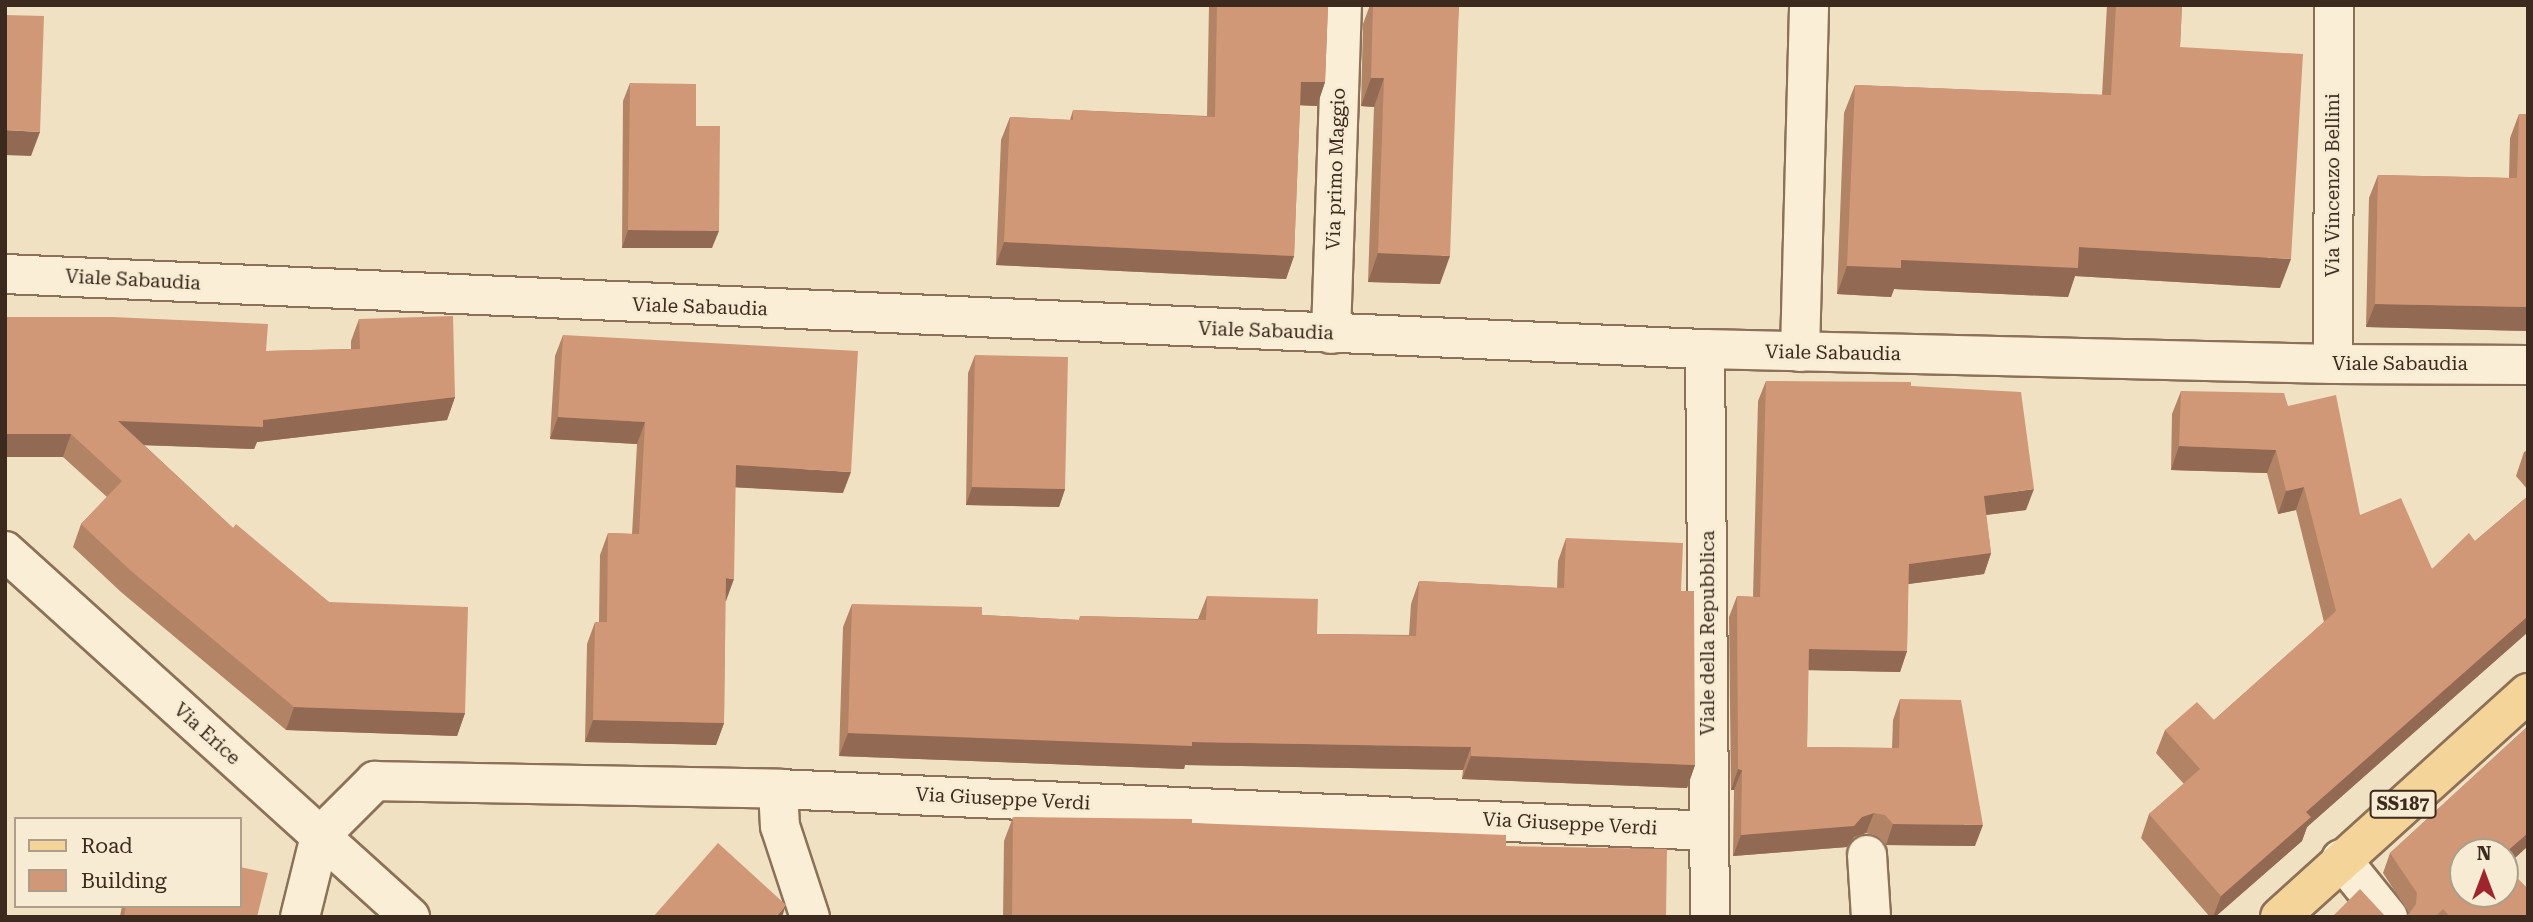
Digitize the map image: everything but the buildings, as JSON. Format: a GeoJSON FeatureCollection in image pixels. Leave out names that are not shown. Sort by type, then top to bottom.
{"type":"FeatureCollection","features":[{"type":"Feature","properties":{"kind":"main road","name":"SS187"},"geometry":{"type":"LineString","coordinates":[[2280,917],[2341,859],[2528,693]]}},
{"type":"Feature","properties":{"kind":"street","name":"Via primo Maggio"},"geometry":{"type":"LineString","coordinates":[[1331,334],[1342,5]]}},
{"type":"Feature","properties":{"kind":"street"},"geometry":{"type":"LineString","coordinates":[[1800,352],[1809,5]]}},
{"type":"Feature","properties":{"kind":"street","name":"Via Vincenzo Bellini"},"geometry":{"type":"LineString","coordinates":[[2333,364],[2334,5]]}},
{"type":"Feature","properties":{"kind":"street","name":"Viale Sabaudia"},"geometry":{"type":"LineString","coordinates":[[5,274],[1705,349],[2333,364],[2528,365]]}},
{"type":"Feature","properties":{"kind":"street","name":"Viale della Repubblica"},"geometry":{"type":"LineString","coordinates":[[1705,349],[1710,917]]}},
{"type":"Feature","properties":{"kind":"street","name":"Via Erice"},"geometry":{"type":"LineString","coordinates":[[5,551],[410,917]]}},
{"type":"Feature","properties":{"kind":"street","name":"Via Giuseppe Verdi"},"geometry":{"type":"LineString","coordinates":[[320,836],[375,780],[778,789],[1709,831]]}},
{"type":"Feature","properties":{"kind":"street"},"geometry":{"type":"LineString","coordinates":[[778,789],[779,826],[810,917]]}},
{"type":"Feature","properties":{"kind":"street"},"geometry":{"type":"LineString","coordinates":[[300,917],[320,836]]}},
{"type":"Feature","properties":{"kind":"street"},"geometry":{"type":"LineString","coordinates":[[1867,855],[1871,917]]}},
{"type":"Feature","properties":{"kind":"street"},"geometry":{"type":"LineString","coordinates":[[2341,859],[2388,917]]}}]}
